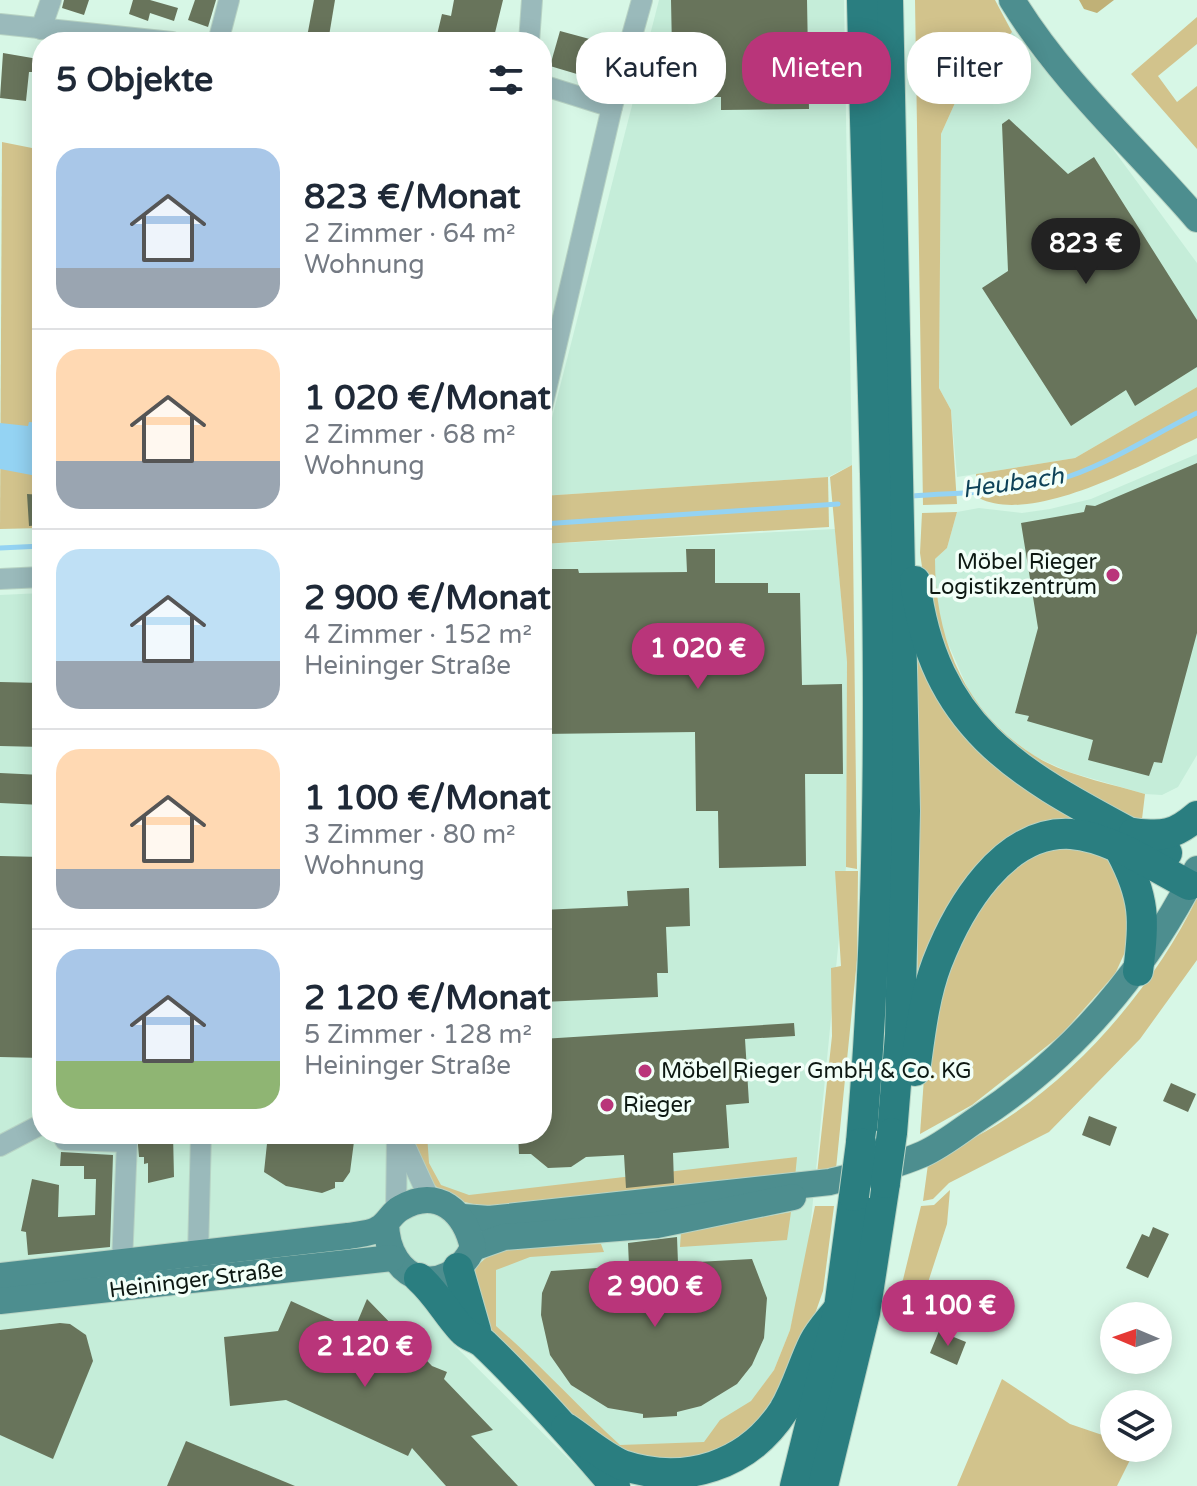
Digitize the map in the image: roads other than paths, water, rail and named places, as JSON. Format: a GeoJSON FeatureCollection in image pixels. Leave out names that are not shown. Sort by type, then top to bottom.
{"type":"FeatureCollection","features":[{"type":"Feature","properties":{"kind":"highway"},"geometry":{"type":"LineString","coordinates":[[795,1486],[839,1308],[842,1189],[861,1143],[875,953],[878,811],[862,0]]}},
{"type":"Feature","properties":{"kind":"highway"},"geometry":{"type":"LineString","coordinates":[[823,1486],[865,1313],[892,1133],[901,1020],[905,811],[888,0]]}},
{"type":"Feature","properties":{"kind":"highway"},"geometry":{"type":"LineString","coordinates":[[900,551],[915,578],[918,607],[942,677],[980,736],[1014,765],[1126,842],[1193,877]]}},
{"type":"Feature","properties":{"kind":"highway"},"geometry":{"type":"LineString","coordinates":[[892,1133],[912,1088],[936,965],[970,900],[999,864],[1018,847],[1041,838],[1067,834],[1126,842],[1164,837],[1181,830],[1197,816]]}},
{"type":"Feature","properties":{"kind":"highway"},"geometry":{"type":"LineString","coordinates":[[1126,842],[1143,905],[1138,971]]}},
{"type":"Feature","properties":{"kind":"highway"},"geometry":{"type":"LineString","coordinates":[[465,1258],[469,1316],[480,1340]]}},
{"type":"Feature","properties":{"kind":"highway"},"geometry":{"type":"LineString","coordinates":[[419,1278],[433,1290],[464,1332],[480,1340],[566,1428],[615,1486]]}},
{"type":"Feature","properties":{"kind":"highway"},"geometry":{"type":"LineString","coordinates":[[566,1428],[619,1464],[643,1474],[695,1475],[737,1461],[767,1434],[785,1408],[815,1340],[839,1308]]}},
{"type":"Feature","properties":{"kind":"main road"},"geometry":{"type":"LineString","coordinates":[[1012,0],[1033,34],[1084,96],[1197,219]]}},
{"type":"Feature","properties":{"kind":"main road"},"geometry":{"type":"LineString","coordinates":[[842,1189],[504,1217],[463,1217],[445,1205],[430,1200],[391,1217],[392,1258],[405,1271],[419,1278],[444,1276],[465,1258],[504,1237],[625,1229],[753,1208],[842,1189],[876,1171],[926,1153],[1027,1086],[1083,1035],[1138,971],[1193,877]]}},
{"type":"Feature","properties":{"kind":"main road","name":"Heininger Straße"},"geometry":{"type":"LineString","coordinates":[[0,1276],[348,1236],[376,1231],[391,1217]]}},
{"type":"Feature","properties":{"kind":"main road"},"geometry":{"type":"LineString","coordinates":[[463,1217],[465,1258]]}},
{"type":"Feature","properties":{"kind":"main road","name":"Heininger Straße"},"geometry":{"type":"LineString","coordinates":[[0,1301],[392,1258]]}},
{"type":"Feature","properties":{"kind":"main road"},"geometry":{"type":"LineString","coordinates":[[134,1287],[135,1277],[142,1266],[158,1259]]}},
{"type":"Feature","properties":{"kind":"street"},"geometry":{"type":"LineString","coordinates":[[41,29],[51,0]]}},
{"type":"Feature","properties":{"kind":"street"},"geometry":{"type":"LineString","coordinates":[[221,32],[229,0]]}},
{"type":"Feature","properties":{"kind":"street"},"geometry":{"type":"LineString","coordinates":[[530,32],[532,0]]}},
{"type":"Feature","properties":{"kind":"street"},"geometry":{"type":"LineString","coordinates":[[552,364],[612,107],[642,0]]}},
{"type":"Feature","properties":{"kind":"street"},"geometry":{"type":"LineString","coordinates":[[0,24],[71,32]]}},
{"type":"Feature","properties":{"kind":"street"},"geometry":{"type":"LineString","coordinates":[[552,88],[612,107]]}},
{"type":"Feature","properties":{"kind":"street"},"geometry":{"type":"LineString","coordinates":[[0,579],[32,577]]}},
{"type":"Feature","properties":{"kind":"street"},"geometry":{"type":"LineString","coordinates":[[0,1146],[32,1129]]}},
{"type":"Feature","properties":{"kind":"street"},"geometry":{"type":"LineString","coordinates":[[122,1263],[127,1144]]}},
{"type":"Feature","properties":{"kind":"street"},"geometry":{"type":"LineString","coordinates":[[198,1254],[201,1144]]}},
{"type":"Feature","properties":{"kind":"street"},"geometry":{"type":"LineString","coordinates":[[391,1217],[397,1144]]}},
{"type":"Feature","properties":{"kind":"street"},"geometry":{"type":"LineString","coordinates":[[403,1144],[430,1200]]}},
{"type":"Feature","properties":{"kind":"water"},"geometry":{"type":"Polygon","coordinates":[[[32,422],[32,475],[0,469],[0,423],[28,426],[32,422]]]}},
{"type":"Feature","properties":{"kind":"waterway","name":"Heubach"},"geometry":{"type":"LineString","coordinates":[[912,496],[992,491],[1051,482],[1103,462],[1197,413]]}},
{"type":"Feature","properties":{"kind":"waterway","name":"Heubach"},"geometry":{"type":"LineString","coordinates":[[552,523],[838,504]]}},
{"type":"Feature","properties":{"kind":"waterway","name":"Heubach"},"geometry":{"type":"LineString","coordinates":[[0,548],[32,546]]}},
{"type":"Feature","properties":{"kind":"place","name":"Möbel Rieger Logistikzentrum"},"geometry":{"type":"Point","coordinates":[1113,575]}},
{"type":"Feature","properties":{"kind":"place","name":"Möbel Rieger GmbH & Co. KG"},"geometry":{"type":"Point","coordinates":[645,1071]}},
{"type":"Feature","properties":{"kind":"place","name":"Rieger"},"geometry":{"type":"Point","coordinates":[607,1105]}}]}
